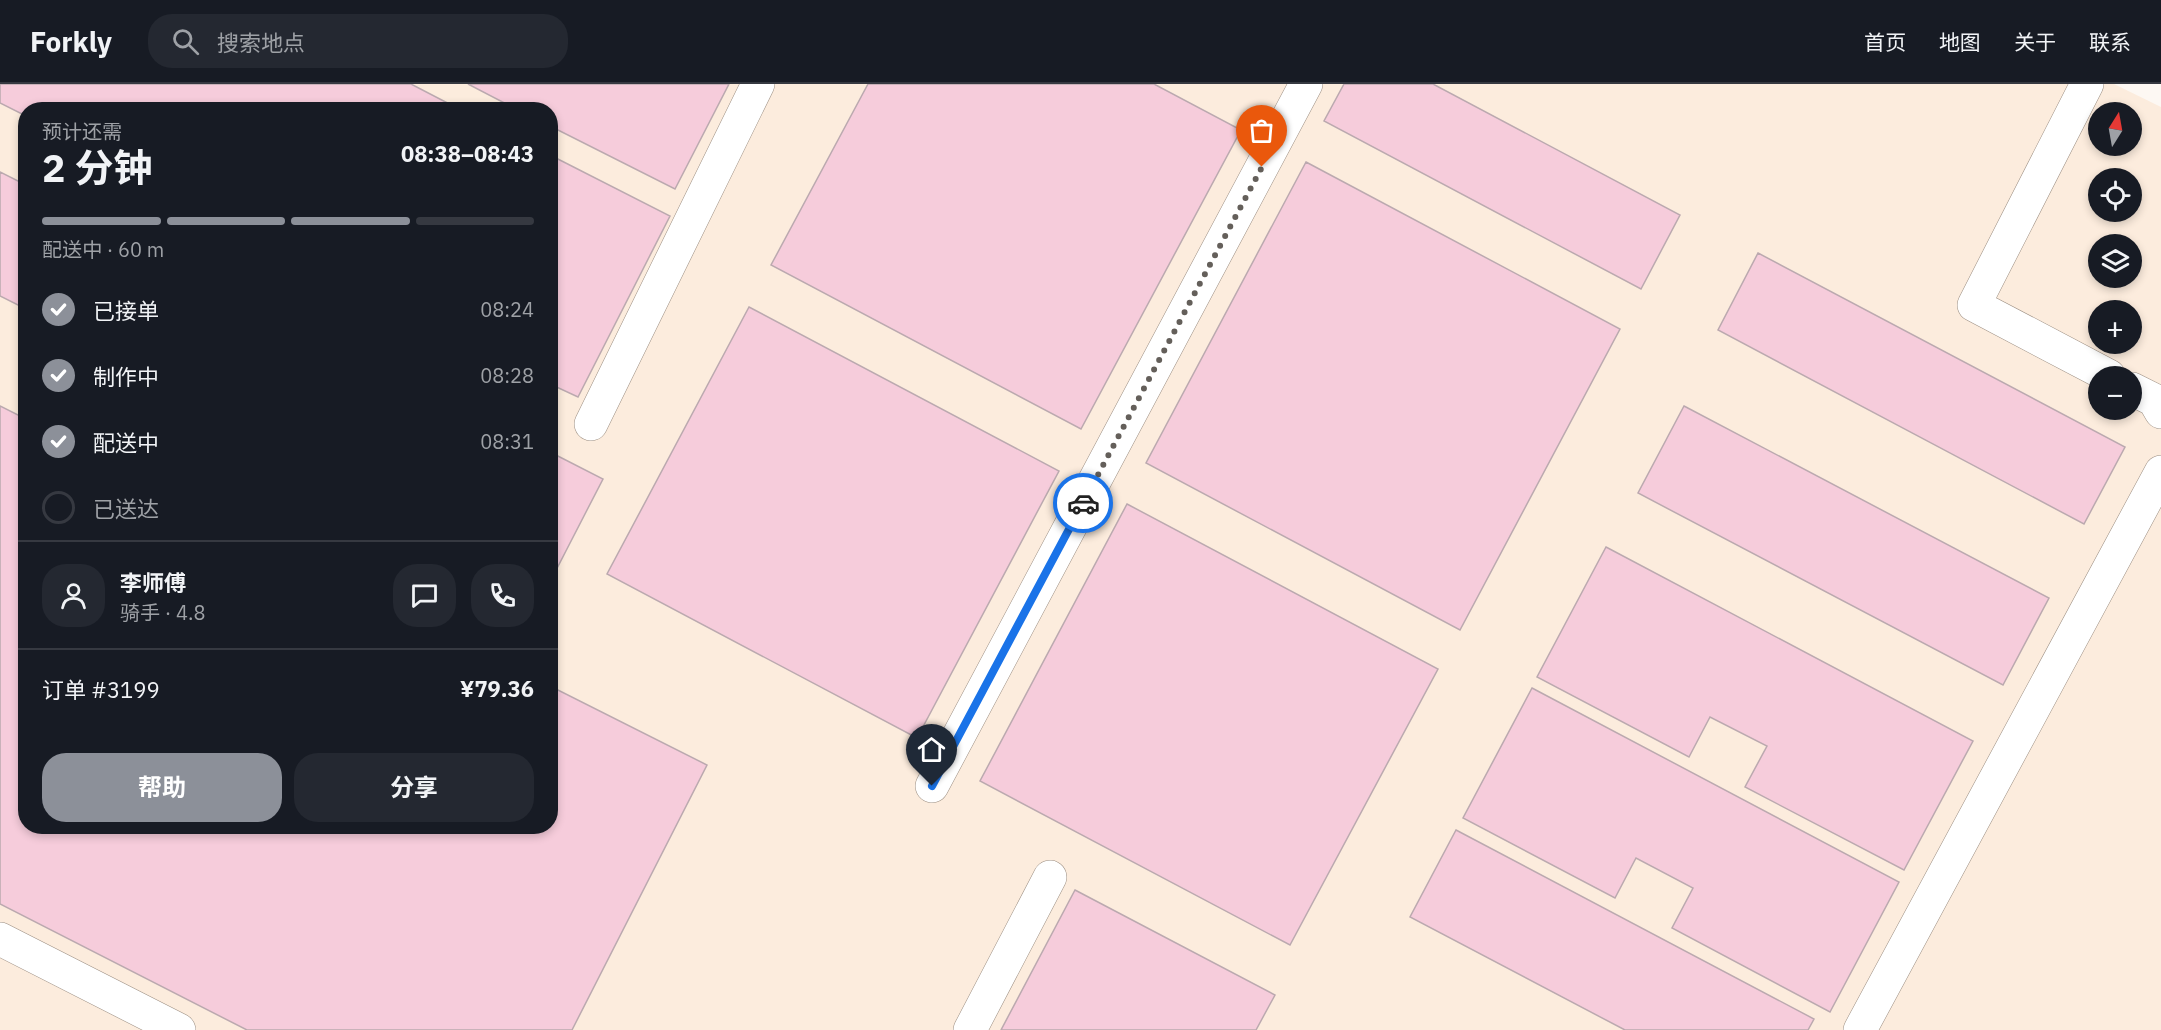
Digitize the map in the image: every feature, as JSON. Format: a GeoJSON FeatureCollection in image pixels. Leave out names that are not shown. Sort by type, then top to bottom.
{"type":"FeatureCollection","features":[{"type":"Feature","properties":{"kind":"lane"},"geometry":{"type":"LineString","coordinates":[[591,424],[758,84]]}},
{"type":"Feature","properties":{"kind":"lane"},"geometry":{"type":"LineString","coordinates":[[932,786],[1306,84]]}},
{"type":"Feature","properties":{"kind":"lane"},"geometry":{"type":"LineString","coordinates":[[2087,84],[1974,306],[2090,366]]}},
{"type":"Feature","properties":{"kind":"lane"},"geometry":{"type":"LineString","coordinates":[[2142,394],[2154,400],[2161,412]]}},
{"type":"Feature","properties":{"kind":"lane"},"geometry":{"type":"LineString","coordinates":[[1860,1030],[2161,472]]}},
{"type":"Feature","properties":{"kind":"lane"},"geometry":{"type":"LineString","coordinates":[[970,1030],[1050,877]]}},
{"type":"Feature","properties":{"kind":"lane"},"geometry":{"type":"LineString","coordinates":[[0,939],[179,1030]]}},
{"type":"Feature","properties":{"kind":"shaded area"},"geometry":{"type":"Polygon","coordinates":[[[0,84],[2114,84],[2161,107],[2161,1030],[0,1030],[0,84]]]}},
{"type":"Feature","properties":{"kind":"building"},"geometry":{"type":"Polygon","coordinates":[[[0,84],[411,84],[446,102],[18,102],[18,112],[0,103],[0,84]]]}},
{"type":"Feature","properties":{"kind":"building"},"geometry":{"type":"Polygon","coordinates":[[[468,84],[729,84],[675,189],[558,130],[558,102],[503,102],[468,84]]]}},
{"type":"Feature","properties":{"kind":"building"},"geometry":{"type":"Polygon","coordinates":[[[868,84],[1154,84],[1241,130],[1081,429],[771,265],[868,84]]]}},
{"type":"Feature","properties":{"kind":"building"},"geometry":{"type":"Polygon","coordinates":[[[1344,84],[1433,84],[1680,215],[1641,289],[1324,121],[1344,84]]]}},
{"type":"Feature","properties":{"kind":"building"},"geometry":{"type":"Polygon","coordinates":[[[558,159],[670,216],[578,397],[558,388],[558,159]]]}},
{"type":"Feature","properties":{"kind":"building"},"geometry":{"type":"Polygon","coordinates":[[[1306,162],[1620,329],[1460,630],[1146,463],[1306,162]]]}},
{"type":"Feature","properties":{"kind":"building"},"geometry":{"type":"Polygon","coordinates":[[[0,172],[18,181],[18,305],[0,296],[0,172]]]}},
{"type":"Feature","properties":{"kind":"building"},"geometry":{"type":"Polygon","coordinates":[[[1758,253],[2125,447],[2084,524],[1718,330],[1758,253]]]}},
{"type":"Feature","properties":{"kind":"building"},"geometry":{"type":"Polygon","coordinates":[[[749,307],[1059,471],[917,738],[607,574],[749,307]]]}},
{"type":"Feature","properties":{"kind":"building"},"geometry":{"type":"Polygon","coordinates":[[[0,406],[18,415],[18,834],[558,834],[558,690],[707,765],[572,1030],[247,1030],[0,904],[0,406]]]}},
{"type":"Feature","properties":{"kind":"building"},"geometry":{"type":"Polygon","coordinates":[[[1684,406],[2049,598],[2003,685],[1638,493],[1684,406]]]}},
{"type":"Feature","properties":{"kind":"building"},"geometry":{"type":"Polygon","coordinates":[[[558,456],[603,479],[558,566],[558,456]]]}},
{"type":"Feature","properties":{"kind":"building"},"geometry":{"type":"Polygon","coordinates":[[[1127,504],[1438,669],[1290,945],[980,781],[1127,504]]]}},
{"type":"Feature","properties":{"kind":"building"},"geometry":{"type":"Polygon","coordinates":[[[1606,547],[1973,741],[1904,870],[1745,787],[1767,746],[1710,717],[1689,757],[1537,677],[1606,547]]]}},
{"type":"Feature","properties":{"kind":"building"},"geometry":{"type":"Polygon","coordinates":[[[1532,688],[1899,882],[1830,1012],[1672,928],[1693,888],[1636,858],[1615,898],[1463,818],[1532,688]]]}},
{"type":"Feature","properties":{"kind":"building"},"geometry":{"type":"Polygon","coordinates":[[[1456,830],[1814,1019],[1808,1030],[1625,1030],[1410,917],[1456,830]]]}},
{"type":"Feature","properties":{"kind":"building"},"geometry":{"type":"Polygon","coordinates":[[[1075,890],[1275,995],[1256,1030],[1001,1030],[1075,890]]]}},
{"type":"Feature","properties":{"kind":"way so far"},"geometry":{"type":"LineString","coordinates":[[1083,503],[1262,167]]}},
{"type":"Feature","properties":{"kind":"route"},"geometry":{"type":"LineString","coordinates":[[932,786],[1083,503]]}}]}
